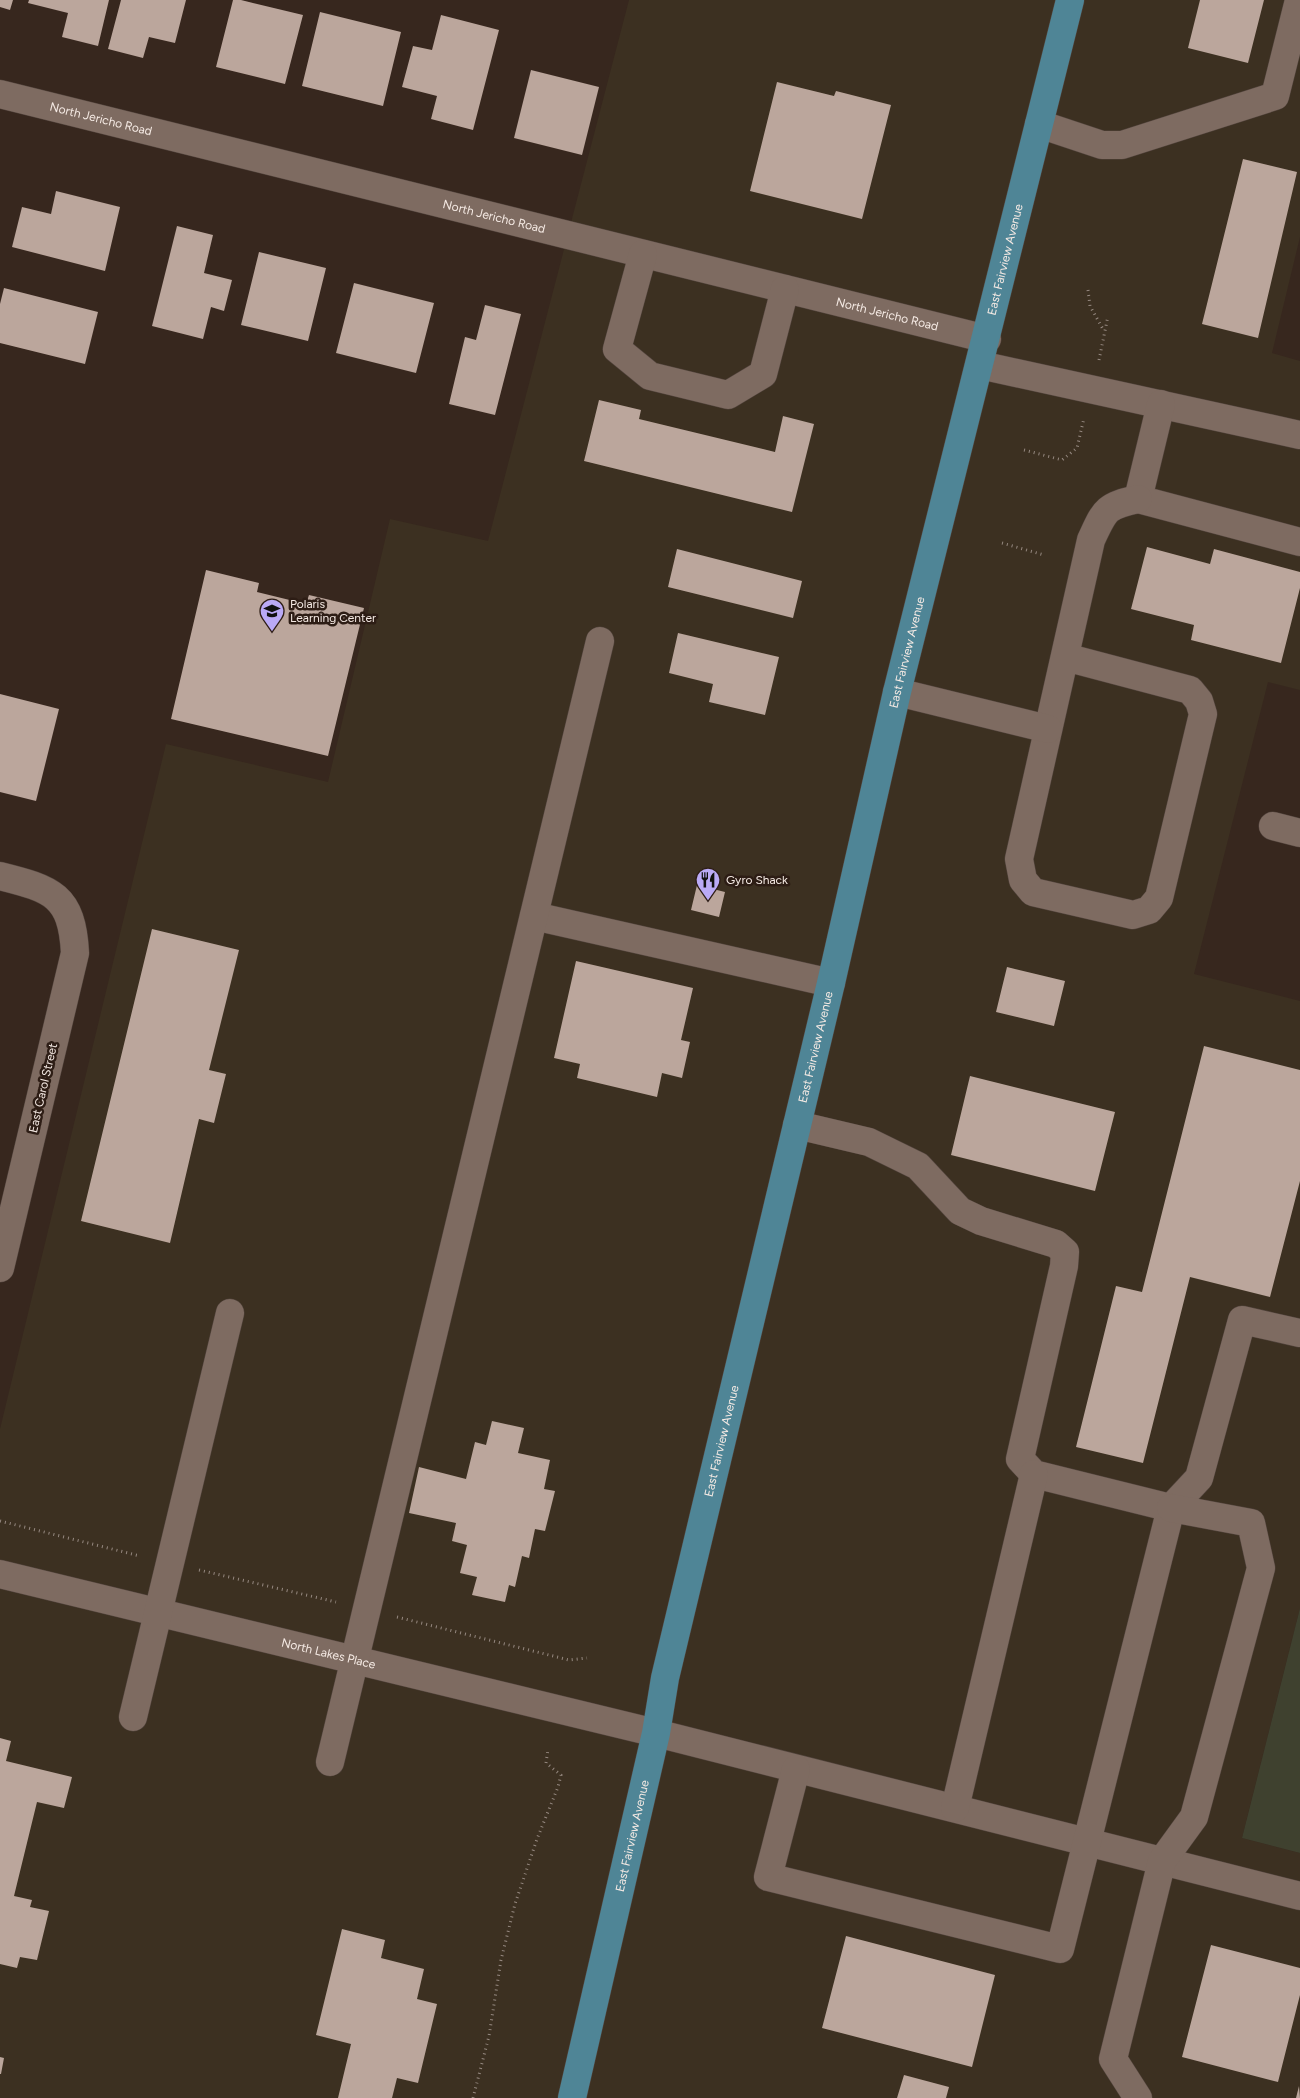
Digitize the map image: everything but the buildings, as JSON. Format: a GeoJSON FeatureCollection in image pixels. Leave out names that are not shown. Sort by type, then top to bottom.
{"type":"FeatureCollection","features":[{"type":"Feature","properties":{"kind":"main road","name":"East Fairview Avenue"},"geometry":{"type":"LineString","coordinates":[[572,2098],[656,1733],[665,1678],[831,983],[898,692],[1070,0]]}},
{"type":"Feature","properties":{"kind":"street"},"geometry":{"type":"LineString","coordinates":[[1039,124],[1102,145],[1122,145],[1275,96],[1299,0]]}},
{"type":"Feature","properties":{"kind":"street","name":"North Jericho Road"},"geometry":{"type":"LineString","coordinates":[[0,94],[785,289],[983,352],[1161,404],[1300,435]]}},
{"type":"Feature","properties":{"kind":"street"},"geometry":{"type":"LineString","coordinates":[[643,254],[617,349],[650,376],[728,395],[763,374],[785,289]]}},
{"type":"Feature","properties":{"kind":"street"},"geometry":{"type":"LineString","coordinates":[[1138,499],[1161,404]]}},
{"type":"Feature","properties":{"kind":"street"},"geometry":{"type":"LineString","coordinates":[[1065,657],[1190,690],[1199,701],[1204,714],[1159,898],[1149,910],[1133,914],[1034,892],[1023,880],[1018,859],[1091,540],[1104,513],[1116,504],[1138,499],[1300,542]]}},
{"type":"Feature","properties":{"kind":"street"},"geometry":{"type":"LineString","coordinates":[[330,1762],[600,641]]}},
{"type":"Feature","properties":{"kind":"street"},"geometry":{"type":"LineString","coordinates":[[898,692],[1048,729]]}},
{"type":"Feature","properties":{"kind":"street"},"geometry":{"type":"LineString","coordinates":[[1273,826],[1300,833]]}},
{"type":"Feature","properties":{"kind":"street","name":"East Carol Street"},"geometry":{"type":"LineString","coordinates":[[0,876],[32,884],[52,894],[67,908],[74,930],[75,953],[0,1268]]}},
{"type":"Feature","properties":{"kind":"street"},"geometry":{"type":"LineString","coordinates":[[534,916],[831,983]]}},
{"type":"Feature","properties":{"kind":"street"},"geometry":{"type":"LineString","coordinates":[[796,1125],[869,1142],[918,1166],[960,1211],[981,1221],[1056,1244],[1065,1252],[1064,1266],[1020,1459],[1034,1474],[1171,1508],[1251,1523],[1261,1568],[1194,1817],[1162,1861],[1113,2059],[1138,2098]]}},
{"type":"Feature","properties":{"kind":"street"},"geometry":{"type":"LineString","coordinates":[[133,1717],[230,1313]]}},
{"type":"Feature","properties":{"kind":"street"},"geometry":{"type":"LineString","coordinates":[[796,1769],[768,1877],[1060,1950],[1171,1508],[1199,1478],[1242,1320],[1300,1333]]}},
{"type":"Feature","properties":{"kind":"street"},"geometry":{"type":"LineString","coordinates":[[955,1808],[1034,1474]]}},
{"type":"Feature","properties":{"kind":"street","name":"North Lakes Place"},"geometry":{"type":"LineString","coordinates":[[0,1574],[656,1733],[1300,1896]]}},
{"type":"Feature","properties":{"kind":"path"},"geometry":{"type":"LineString","coordinates":[[1088,290],[1090,306],[1104,331]]}},
{"type":"Feature","properties":{"kind":"path"},"geometry":{"type":"LineString","coordinates":[[1097,366],[1108,316]]}},
{"type":"Feature","properties":{"kind":"path"},"geometry":{"type":"LineString","coordinates":[[1024,450],[1062,460],[1077,448],[1085,414]]}},
{"type":"Feature","properties":{"kind":"path"},"geometry":{"type":"LineString","coordinates":[[1002,543],[1044,555]]}},
{"type":"Feature","properties":{"kind":"path"},"geometry":{"type":"LineString","coordinates":[[0,1521],[144,1557]]}},
{"type":"Feature","properties":{"kind":"path"},"geometry":{"type":"LineString","coordinates":[[193,1569],[342,1603]]}},
{"type":"Feature","properties":{"kind":"path"},"geometry":{"type":"LineString","coordinates":[[389,1615],[569,1660],[587,1658]]}},
{"type":"Feature","properties":{"kind":"path"},"geometry":{"type":"LineString","coordinates":[[473,2098],[489,2036],[501,1960],[515,1904],[536,1839],[558,1787],[561,1775],[546,1763],[548,1749]]}},
{"type":"Feature","properties":{"kind":"shaded area"},"geometry":{"type":"Polygon","coordinates":[[[629,0],[1300,0],[1300,237],[1272,353],[1300,361],[1300,690],[1268,682],[1194,974],[1300,1001],[1300,1608],[1242,1838],[1300,1853],[1300,2098],[0,2098],[0,1429],[166,744],[328,782],[390,519],[488,541],[629,0]]]}},
{"type":"Feature","properties":{"kind":"green space"},"geometry":{"type":"Polygon","coordinates":[[[1300,1608],[1300,1853],[1242,1838],[1300,1608]]]}},
{"type":"Feature","properties":{"kind":"place","name":"Polaris Learning Center"},"geometry":{"type":"Point","coordinates":[272,632]}},
{"type":"Feature","properties":{"kind":"place","name":"Gyro Shack"},"geometry":{"type":"Point","coordinates":[708,901]}}]}
